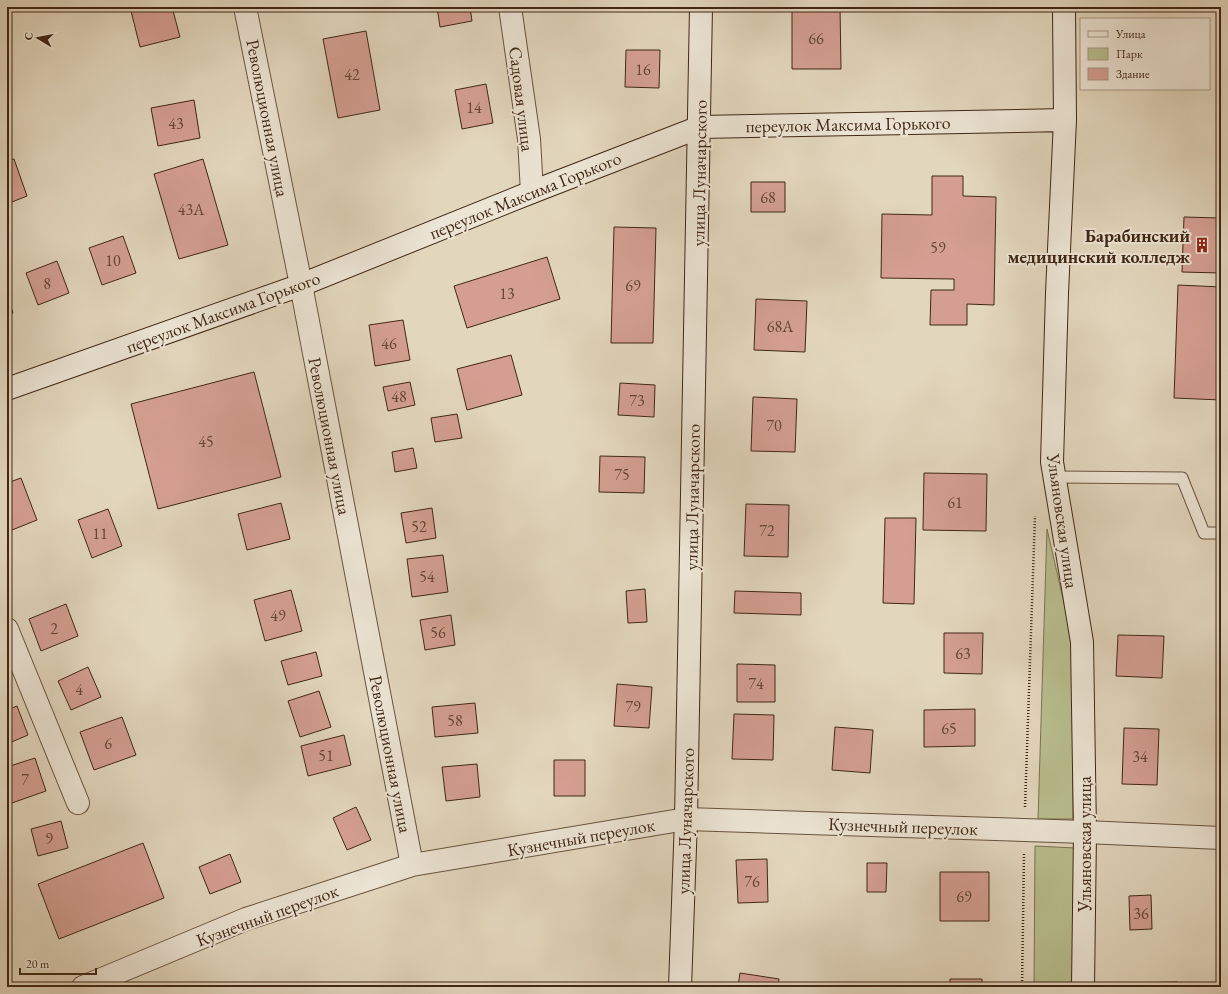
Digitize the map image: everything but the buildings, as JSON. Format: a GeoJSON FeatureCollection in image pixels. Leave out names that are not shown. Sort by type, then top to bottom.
{"type":"FeatureCollection","features":[{"type":"Feature","properties":{"kind":"street","name":"Революционная улица"},"geometry":{"type":"LineString","coordinates":[[246,7],[412,865]]}},
{"type":"Feature","properties":{"kind":"street","name":"Садовая улица"},"geometry":{"type":"LineString","coordinates":[[510,7],[529,138],[532,192]]}},
{"type":"Feature","properties":{"kind":"street","name":"улица Луначарского"},"geometry":{"type":"LineString","coordinates":[[680,987],[686,819],[700,127],[701,7]]}},
{"type":"Feature","properties":{"kind":"street","name":"Ульяновская улица"},"geometry":{"type":"LineString","coordinates":[[1064,7],[1065,120],[1052,462],[1082,642],[1085,832],[1083,987]]}},
{"type":"Feature","properties":{"kind":"street","name":"переулок Максима Горького"},"geometry":{"type":"LineString","coordinates":[[7,388],[301,285],[532,192],[700,127],[1065,120]]}},
{"type":"Feature","properties":{"kind":"street"},"geometry":{"type":"LineString","coordinates":[[7,629],[78,803]]}},
{"type":"Feature","properties":{"kind":"street","name":"Кузнечный переулок"},"geometry":{"type":"LineString","coordinates":[[83,987],[246,919],[412,865],[686,819],[1221,838]]}},
{"type":"Feature","properties":{"kind":"lane"},"geometry":{"type":"LineString","coordinates":[[1054,477],[1182,478],[1204,533],[1221,534]]}},
{"type":"Feature","properties":{"kind":"path"},"geometry":{"type":"LineString","coordinates":[[1022,987],[1024,830],[1035,509]]}},
{"type":"Feature","properties":{"kind":"green space"},"geometry":{"type":"Polygon","coordinates":[[[1047,529],[1073,642],[1073,819],[1038,819],[1047,529]]]}},
{"type":"Feature","properties":{"kind":"green space"},"geometry":{"type":"Polygon","coordinates":[[[1035,846],[1075,848],[1075,987],[1034,987],[1035,846]]]}},
{"type":"Feature","properties":{"kind":"place","name":"Барабинский медицинский колледж"},"geometry":{"type":"Point","coordinates":[1202,245]}}]}
